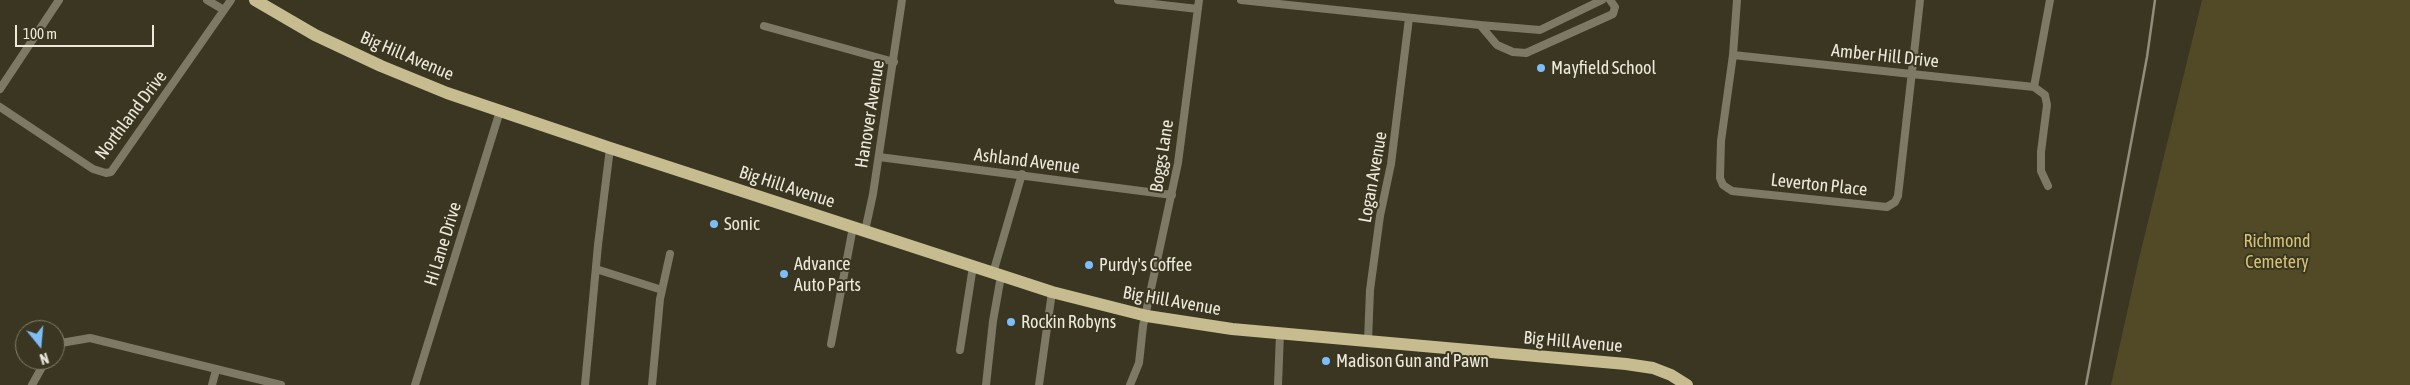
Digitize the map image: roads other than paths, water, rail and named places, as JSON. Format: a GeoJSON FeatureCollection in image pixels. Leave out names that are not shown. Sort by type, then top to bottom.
{"type":"FeatureCollection","features":[{"type":"Feature","properties":{"kind":"main road","name":"Big Hill Avenue"},"geometry":{"type":"LineString","coordinates":[[255,0],[315,35],[381,66],[500,112],[1052,292],[1147,316],[1194,324],[1280,334],[1626,364],[1662,371],[1687,385]]}},
{"type":"Feature","properties":{"kind":"street"},"geometry":{"type":"LineString","coordinates":[[0,90],[58,0]]}},
{"type":"Feature","properties":{"kind":"street"},"geometry":{"type":"LineString","coordinates":[[207,0],[224,10]]}},
{"type":"Feature","properties":{"kind":"street","name":"Northland Drive"},"geometry":{"type":"LineString","coordinates":[[0,107],[86,165],[106,174],[115,167],[230,0]]}},
{"type":"Feature","properties":{"kind":"street","name":"Hanover Avenue"},"geometry":{"type":"LineString","coordinates":[[831,344],[879,157],[902,0]]}},
{"type":"Feature","properties":{"kind":"street"},"geometry":{"type":"LineString","coordinates":[[1118,0],[1198,9]]}},
{"type":"Feature","properties":{"kind":"street","name":"Boggs Lane"},"geometry":{"type":"LineString","coordinates":[[1130,385],[1139,363],[1143,326],[1147,316],[1154,269],[1179,158],[1199,0]]}},
{"type":"Feature","properties":{"kind":"street"},"geometry":{"type":"LineString","coordinates":[[1241,0],[1540,30],[1602,0]]}},
{"type":"Feature","properties":{"kind":"street"},"geometry":{"type":"LineString","coordinates":[[1480,25],[1497,45],[1513,52],[1526,54],[1613,14],[1615,7],[1610,0]]}},
{"type":"Feature","properties":{"kind":"street","name":"Leverton Place"},"geometry":{"type":"LineString","coordinates":[[1737,0],[1734,55],[1720,141],[1720,178],[1723,185],[1732,191],[1887,207],[1895,202],[1898,196],[1920,0]]}},
{"type":"Feature","properties":{"kind":"street"},"geometry":{"type":"LineString","coordinates":[[2048,186],[2041,171],[2041,152],[2047,106],[2044,95],[2034,87],[2050,0]]}},
{"type":"Feature","properties":{"kind":"street","name":"Logan Avenue"},"geometry":{"type":"LineString","coordinates":[[1368,341],[1370,290],[1380,216],[1391,164],[1409,18]]}},
{"type":"Feature","properties":{"kind":"street"},"geometry":{"type":"LineString","coordinates":[[764,26],[894,62]]}},
{"type":"Feature","properties":{"kind":"street","name":"Amber Hill Drive"},"geometry":{"type":"LineString","coordinates":[[1734,55],[2034,87]]}},
{"type":"Feature","properties":{"kind":"street","name":"Hi Lane Drive"},"geometry":{"type":"LineString","coordinates":[[415,385],[500,112]]}},
{"type":"Feature","properties":{"kind":"street"},"geometry":{"type":"LineString","coordinates":[[585,385],[610,148]]}},
{"type":"Feature","properties":{"kind":"street","name":"Ashland Avenue"},"geometry":{"type":"LineString","coordinates":[[879,157],[1022,174],[1172,195]]}},
{"type":"Feature","properties":{"kind":"street"},"geometry":{"type":"LineString","coordinates":[[986,385],[997,274],[1022,174]]}},
{"type":"Feature","properties":{"kind":"street"},"geometry":{"type":"LineString","coordinates":[[652,385],[662,290],[670,254]]}},
{"type":"Feature","properties":{"kind":"street"},"geometry":{"type":"LineString","coordinates":[[960,350],[973,266]]}},
{"type":"Feature","properties":{"kind":"street"},"geometry":{"type":"LineString","coordinates":[[596,269],[662,290]]}},
{"type":"Feature","properties":{"kind":"street"},"geometry":{"type":"LineString","coordinates":[[1039,385],[1052,292]]}},
{"type":"Feature","properties":{"kind":"street"},"geometry":{"type":"LineString","coordinates":[[1278,385],[1280,334]]}},
{"type":"Feature","properties":{"kind":"street"},"geometry":{"type":"LineString","coordinates":[[65,342],[90,338],[281,385]]}},
{"type":"Feature","properties":{"kind":"street"},"geometry":{"type":"LineString","coordinates":[[32,385],[40,370]]}},
{"type":"Feature","properties":{"kind":"street"},"geometry":{"type":"LineString","coordinates":[[212,385],[216,370]]}},
{"type":"Feature","properties":{"kind":"railway"},"geometry":{"type":"LineString","coordinates":[[2086,385],[2147,57],[2155,0]]}},
{"type":"Feature","properties":{"kind":"place","name":"Mayfield School"},"geometry":{"type":"Point","coordinates":[1541,68]}},
{"type":"Feature","properties":{"kind":"place","name":"Sonic"},"geometry":{"type":"Point","coordinates":[714,224]}},
{"type":"Feature","properties":{"kind":"place","name":"Purdy's Coffee"},"geometry":{"type":"Point","coordinates":[1089,265]}},
{"type":"Feature","properties":{"kind":"place","name":"Advance Auto Parts"},"geometry":{"type":"Point","coordinates":[784,274]}},
{"type":"Feature","properties":{"kind":"place","name":"Rockin Robyns"},"geometry":{"type":"Point","coordinates":[1011,322]}},
{"type":"Feature","properties":{"kind":"place","name":"Madison Gun and Pawn"},"geometry":{"type":"Point","coordinates":[1326,361]}},
{"type":"Feature","properties":{"kind":"park label","name":"Richmond Cemetery"},"geometry":{"type":"Point","coordinates":[2277,251]}}]}
